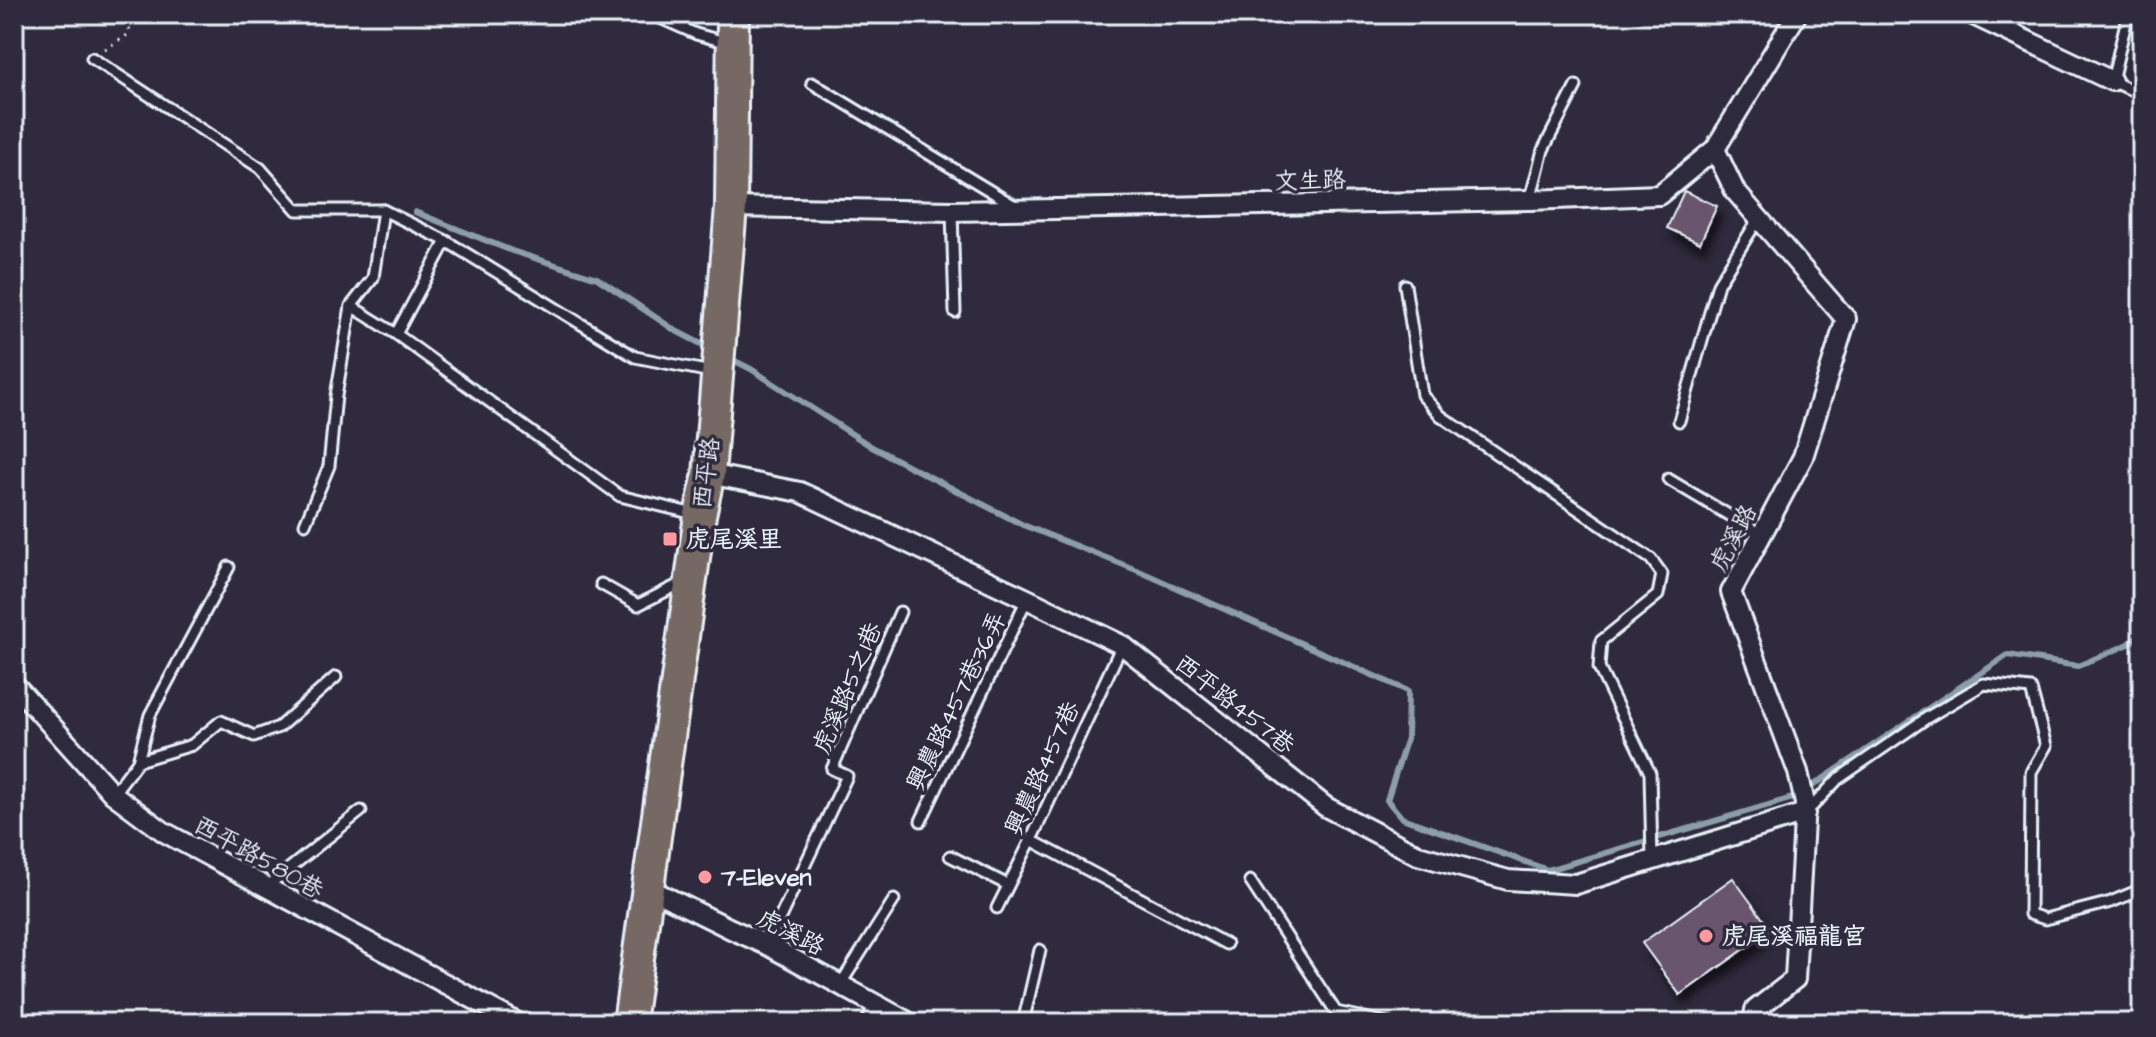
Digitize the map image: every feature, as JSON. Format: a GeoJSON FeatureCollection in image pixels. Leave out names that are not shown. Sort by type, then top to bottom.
{"type":"FeatureCollection","features":[{"type":"Feature","properties":{"kind":"main road","name":"西平路"},"geometry":{"type":"LineString","coordinates":[[629,1023],[700,515],[709,474],[731,207],[733,29]]}},
{"type":"Feature","properties":{"kind":"street","name":"文生路"},"geometry":{"type":"LineString","coordinates":[[731,207],[952,211],[1659,195],[1715,149],[1797,14]]}},
{"type":"Feature","properties":{"kind":"street"},"geometry":{"type":"LineString","coordinates":[[1971,14],[2112,81]]}},
{"type":"Feature","properties":{"kind":"street","name":"虎溪路"},"geometry":{"type":"LineString","coordinates":[[1715,149],[1735,191],[1846,319],[1803,457],[1731,592],[1798,772],[1805,808],[1795,979],[1755,1010],[1753,1023]]}},
{"type":"Feature","properties":{"kind":"street","name":"西平路457巷"},"geometry":{"type":"LineString","coordinates":[[709,474],[800,492],[1122,645],[1326,807],[1418,855],[1508,880],[1576,884],[1781,821],[1805,808]]}},
{"type":"Feature","properties":{"kind":"street","name":"西平路580巷"},"geometry":{"type":"LineString","coordinates":[[14,684],[113,794],[164,832],[518,1023]]}},
{"type":"Feature","properties":{"kind":"street","name":"虎溪路"},"geometry":{"type":"LineString","coordinates":[[648,888],[767,945],[910,1023]]}},
{"type":"Feature","properties":{"kind":"lane"},"geometry":{"type":"LineString","coordinates":[[651,14],[696,34],[733,29]]}},
{"type":"Feature","properties":{"kind":"lane"},"geometry":{"type":"LineString","coordinates":[[2128,14],[2112,81],[2142,95]]}},
{"type":"Feature","properties":{"kind":"lane"},"geometry":{"type":"LineString","coordinates":[[92,58],[251,161],[297,210],[383,210],[446,241],[635,357],[718,373]]}},
{"type":"Feature","properties":{"kind":"lane"},"geometry":{"type":"LineString","coordinates":[[812,83],[1021,210]]}},
{"type":"Feature","properties":{"kind":"lane"},"geometry":{"type":"LineString","coordinates":[[1530,200],[1543,150],[1576,86]]}},
{"type":"Feature","properties":{"kind":"lane"},"geometry":{"type":"LineString","coordinates":[[305,524],[329,466],[336,396],[351,306],[373,278],[383,210]]}},
{"type":"Feature","properties":{"kind":"lane"},"geometry":{"type":"LineString","coordinates":[[952,211],[955,312]]}},
{"type":"Feature","properties":{"kind":"lane"},"geometry":{"type":"LineString","coordinates":[[1679,421],[1718,284],[1759,218]]}},
{"type":"Feature","properties":{"kind":"lane"},"geometry":{"type":"LineString","coordinates":[[396,334],[446,241]]}},
{"type":"Feature","properties":{"kind":"lane"},"geometry":{"type":"LineString","coordinates":[[1405,285],[1422,395],[1441,416],[1651,559],[1662,574],[1658,595],[1601,641],[1599,668],[1650,773],[1652,860]]}},
{"type":"Feature","properties":{"kind":"lane"},"geometry":{"type":"LineString","coordinates":[[351,306],[396,334],[620,496],[700,515]]}},
{"type":"Feature","properties":{"kind":"lane"},"geometry":{"type":"LineString","coordinates":[[1668,479],[1762,535]]}},
{"type":"Feature","properties":{"kind":"lane"},"geometry":{"type":"LineString","coordinates":[[113,794],[138,761],[150,715],[229,567]]}},
{"type":"Feature","properties":{"kind":"lane"},"geometry":{"type":"LineString","coordinates":[[601,584],[638,605],[691,578]]}},
{"type":"Feature","properties":{"kind":"lane","name":"興農路457巷36弄"},"geometry":{"type":"LineString","coordinates":[[921,821],[1027,599]]}},
{"type":"Feature","properties":{"kind":"lane","name":"虎溪路5之1巷"},"geometry":{"type":"LineString","coordinates":[[767,945],[847,776],[832,769],[900,612]]}},
{"type":"Feature","properties":{"kind":"lane","name":"興農路457巷"},"geometry":{"type":"LineString","coordinates":[[997,908],[1122,645]]}},
{"type":"Feature","properties":{"kind":"lane"},"geometry":{"type":"LineString","coordinates":[[138,761],[192,745],[221,721],[254,736],[279,727],[336,677]]}},
{"type":"Feature","properties":{"kind":"lane"},"geometry":{"type":"LineString","coordinates":[[1805,808],[1838,779],[1928,717],[1984,684],[2031,689],[2046,746],[2031,772],[2030,914],[2045,919],[2111,902],[2142,889]]}},
{"type":"Feature","properties":{"kind":"lane"},"geometry":{"type":"LineString","coordinates":[[265,888],[361,811]]}},
{"type":"Feature","properties":{"kind":"lane"},"geometry":{"type":"LineString","coordinates":[[1031,840],[1226,944]]}},
{"type":"Feature","properties":{"kind":"lane"},"geometry":{"type":"LineString","coordinates":[[950,856],[1008,885]]}},
{"type":"Feature","properties":{"kind":"lane"},"geometry":{"type":"LineString","coordinates":[[1250,881],[1336,1012],[1388,1023]]}},
{"type":"Feature","properties":{"kind":"lane"},"geometry":{"type":"LineString","coordinates":[[840,985],[894,900]]}},
{"type":"Feature","properties":{"kind":"lane"},"geometry":{"type":"LineString","coordinates":[[1023,1023],[1040,950]]}},
{"type":"Feature","properties":{"kind":"lane"},"geometry":{"type":"LineString","coordinates":[[866,1023],[875,1004]]}},
{"type":"Feature","properties":{"kind":"path"},"geometry":{"type":"LineString","coordinates":[[92,58],[129,34],[130,14]]}},
{"type":"Feature","properties":{"kind":"building"},"geometry":{"type":"Polygon","coordinates":[[[1684,191],[1717,206],[1700,243],[1667,228],[1684,191]]]}},
{"type":"Feature","properties":{"kind":"building","name":"虎尾溪福龍宮"},"geometry":{"type":"Polygon","coordinates":[[[1733,878],[1771,930],[1680,995],[1642,943],[1733,878]]]}},
{"type":"Feature","properties":{"kind":"waterway"},"geometry":{"type":"LineString","coordinates":[[415,212],[512,251],[597,278],[676,331],[711,349]]}},
{"type":"Feature","properties":{"kind":"waterway"},"geometry":{"type":"LineString","coordinates":[[729,358],[872,447],[1023,525],[1139,571],[1408,691],[1407,738],[1387,800],[1402,818],[1548,870],[1796,797],[2008,655],[2078,666],[2129,644],[2142,632]]}},
{"type":"Feature","properties":{"kind":"place","name":"虎尾溪里"},"geometry":{"type":"Point","coordinates":[670,539]}},
{"type":"Feature","properties":{"kind":"place","name":"7-Eleven"},"geometry":{"type":"Point","coordinates":[705,877]}},
{"type":"Feature","properties":{"kind":"place","name":"虎尾溪福龍宮"},"geometry":{"type":"Point","coordinates":[1706,936]}}]}
